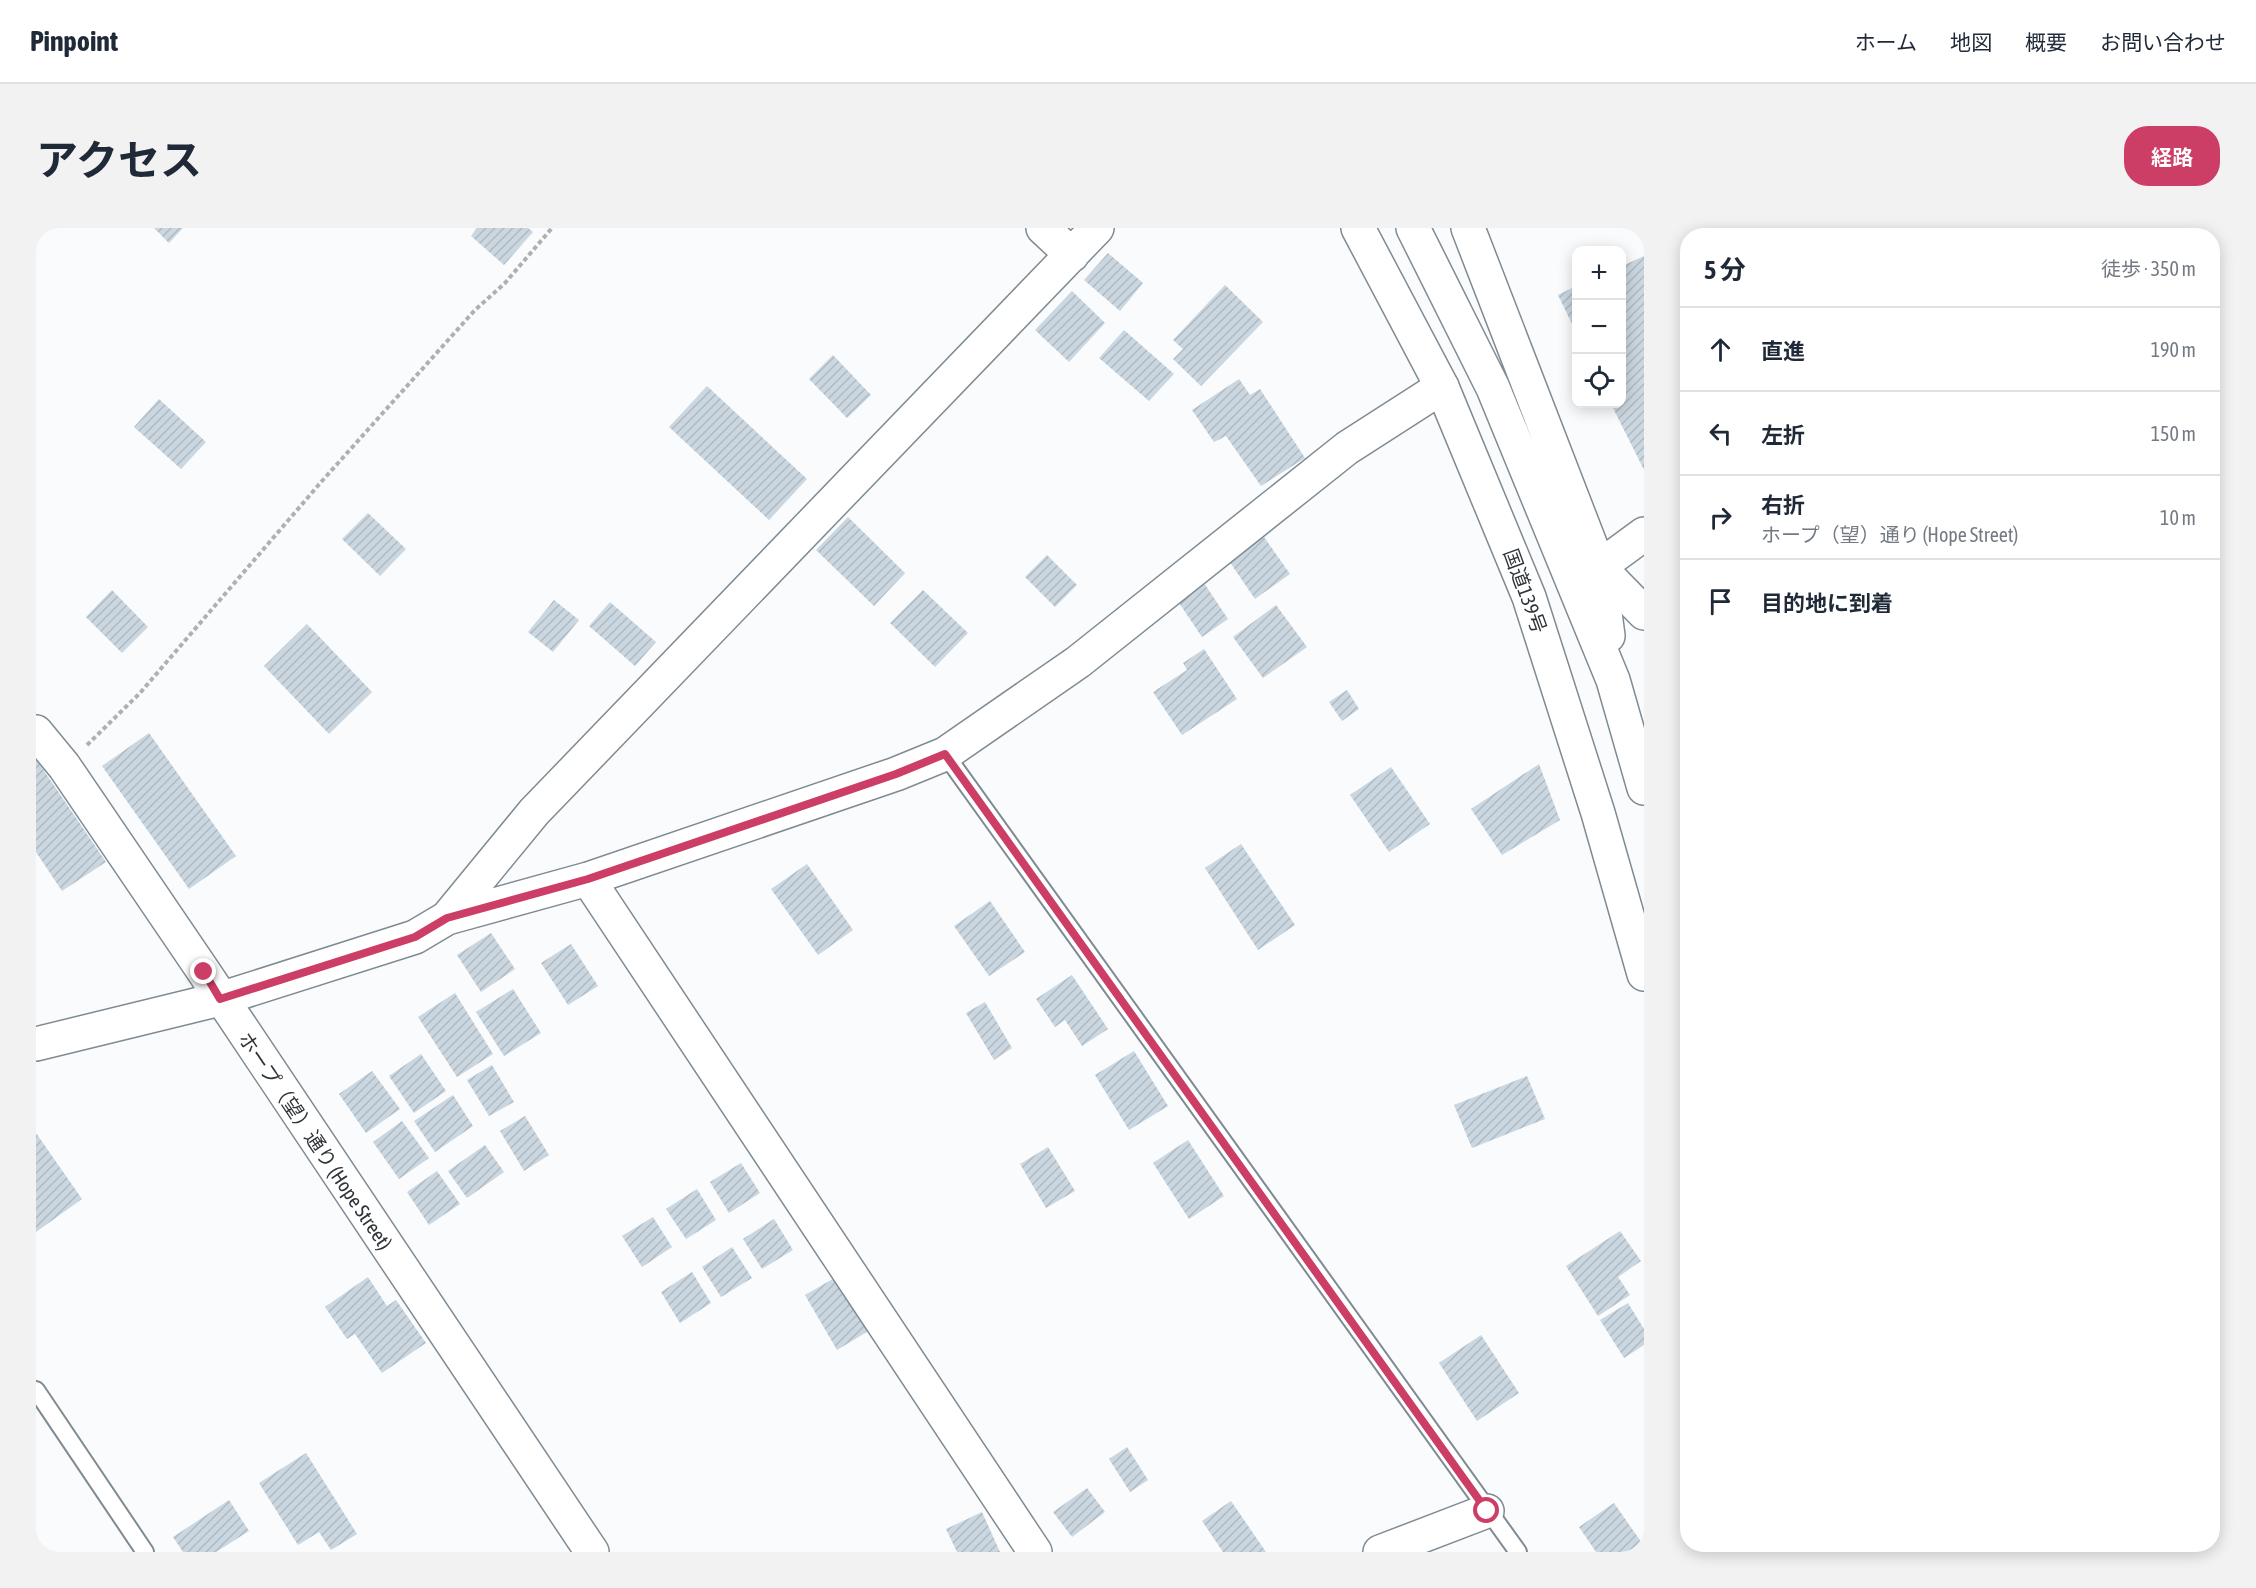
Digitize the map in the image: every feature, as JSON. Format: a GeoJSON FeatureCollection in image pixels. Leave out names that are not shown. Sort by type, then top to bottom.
{"type":"FeatureCollection","features":[{"type":"Feature","properties":{"kind":"main road"},"geometry":{"type":"LineString","coordinates":[[1043,228],[1072,255]]}},
{"type":"Feature","properties":{"kind":"main road"},"geometry":{"type":"LineString","coordinates":[[447,918],[534,812],[1097,228]]}},
{"type":"Feature","properties":{"kind":"main road","name":"国道139号"},"geometry":{"type":"LineString","coordinates":[[1358,228],[1442,387],[1529,597],[1598,813],[1644,974]]}},
{"type":"Feature","properties":{"kind":"main road"},"geometry":{"type":"LineString","coordinates":[[1413,228],[1493,388],[1613,680],[1644,788]]}},
{"type":"Feature","properties":{"kind":"main road"},"geometry":{"type":"LineString","coordinates":[[1468,228],[1599,567],[1613,680]]}},
{"type":"Feature","properties":{"kind":"main road"},"geometry":{"type":"LineString","coordinates":[[36,1044],[220,999],[415,937],[447,918],[588,879],[896,774],[945,754],[1078,662],[1347,448],[1442,387]]}},
{"type":"Feature","properties":{"kind":"main road"},"geometry":{"type":"LineString","coordinates":[[1599,567],[1644,534]]}},
{"type":"Feature","properties":{"kind":"main road"},"geometry":{"type":"LineString","coordinates":[[1599,567],[1644,613]]}},
{"type":"Feature","properties":{"kind":"main road","name":"ホープ（望）通り (Hope Street)"},"geometry":{"type":"LineString","coordinates":[[36,732],[64,766],[204,972],[592,1552]]}},
{"type":"Feature","properties":{"kind":"main road"},"geometry":{"type":"LineString","coordinates":[[588,879],[1035,1552]]}},
{"type":"Feature","properties":{"kind":"main road"},"geometry":{"type":"LineString","coordinates":[[1380,1552],[1487,1511]]}},
{"type":"Feature","properties":{"kind":"lane"},"geometry":{"type":"LineString","coordinates":[[945,754],[1518,1552]]}},
{"type":"Feature","properties":{"kind":"lane"},"geometry":{"type":"LineString","coordinates":[[36,1390],[145,1552]]}},
{"type":"Feature","properties":{"kind":"path"},"geometry":{"type":"LineString","coordinates":[[64,766],[140,693],[322,481],[475,310],[505,283],[552,228]]}},
{"type":"Feature","properties":{"kind":"building"},"geometry":{"type":"Polygon","coordinates":[[[154,228],[183,228],[169,243],[154,228]]]}},
{"type":"Feature","properties":{"kind":"building"},"geometry":{"type":"Polygon","coordinates":[[[477,228],[528,228],[533,232],[504,265],[471,236],[477,228]]]}},
{"type":"Feature","properties":{"kind":"building"},"geometry":{"type":"Polygon","coordinates":[[[1108,253],[1143,283],[1120,311],[1084,280],[1108,253]]]}},
{"type":"Feature","properties":{"kind":"building"},"geometry":{"type":"Polygon","coordinates":[[[1644,256],[1644,470],[1613,408],[1626,408],[1626,264],[1644,256]]]}},
{"type":"Feature","properties":{"kind":"building"},"geometry":{"type":"Polygon","coordinates":[[[1225,285],[1263,322],[1201,386],[1173,359],[1183,349],[1173,340],[1225,285]]]}},
{"type":"Feature","properties":{"kind":"building"},"geometry":{"type":"Polygon","coordinates":[[[1572,288],[1572,324],[1558,295],[1572,288]]]}},
{"type":"Feature","properties":{"kind":"building"},"geometry":{"type":"Polygon","coordinates":[[[1072,291],[1105,323],[1069,362],[1035,330],[1072,291]]]}},
{"type":"Feature","properties":{"kind":"building"},"geometry":{"type":"Polygon","coordinates":[[[1124,330],[1174,374],[1149,401],[1099,358],[1124,330]]]}},
{"type":"Feature","properties":{"kind":"building"},"geometry":{"type":"Polygon","coordinates":[[[833,355],[871,395],[847,418],[809,379],[833,355]]]}},
{"type":"Feature","properties":{"kind":"building"},"geometry":{"type":"Polygon","coordinates":[[[1239,379],[1250,395],[1260,389],[1305,458],[1261,486],[1226,436],[1214,442],[1192,410],[1239,379]]]}},
{"type":"Feature","properties":{"kind":"building"},"geometry":{"type":"Polygon","coordinates":[[[707,386],[807,479],[769,520],[669,427],[707,386]]]}},
{"type":"Feature","properties":{"kind":"building"},"geometry":{"type":"Polygon","coordinates":[[[159,399],[206,442],[181,469],[134,427],[159,399]]]}},
{"type":"Feature","properties":{"kind":"building"},"geometry":{"type":"Polygon","coordinates":[[[368,513],[406,549],[380,576],[342,539],[368,513]]]}},
{"type":"Feature","properties":{"kind":"building"},"geometry":{"type":"Polygon","coordinates":[[[848,517],[905,573],[874,606],[816,550],[848,517]]]}},
{"type":"Feature","properties":{"kind":"building"},"geometry":{"type":"Polygon","coordinates":[[[1264,537],[1290,574],[1255,599],[1229,561],[1264,537]]]}},
{"type":"Feature","properties":{"kind":"building"},"geometry":{"type":"Polygon","coordinates":[[[1047,555],[1077,585],[1055,607],[1025,577],[1047,555]]]}},
{"type":"Feature","properties":{"kind":"building"},"geometry":{"type":"Polygon","coordinates":[[[1202,580],[1228,619],[1202,637],[1175,597],[1202,580]]]}},
{"type":"Feature","properties":{"kind":"building"},"geometry":{"type":"Polygon","coordinates":[[[112,590],[148,627],[122,653],[86,617],[112,590]]]}},
{"type":"Feature","properties":{"kind":"building"},"geometry":{"type":"Polygon","coordinates":[[[923,590],[968,633],[935,667],[890,623],[923,590]]]}},
{"type":"Feature","properties":{"kind":"building"},"geometry":{"type":"Polygon","coordinates":[[[554,600],[579,620],[553,652],[528,632],[554,600]]]}},
{"type":"Feature","properties":{"kind":"building"},"geometry":{"type":"Polygon","coordinates":[[[610,602],[656,642],[635,666],[589,626],[610,602]]]}},
{"type":"Feature","properties":{"kind":"building"},"geometry":{"type":"Polygon","coordinates":[[[1276,605],[1307,647],[1263,678],[1233,637],[1276,605]]]}},
{"type":"Feature","properties":{"kind":"building"},"geometry":{"type":"Polygon","coordinates":[[[307,624],[372,692],[329,734],[264,666],[307,624]]]}},
{"type":"Feature","properties":{"kind":"building"},"geometry":{"type":"Polygon","coordinates":[[[1204,649],[1237,699],[1182,735],[1153,692],[1187,670],[1183,663],[1204,649]]]}},
{"type":"Feature","properties":{"kind":"building"},"geometry":{"type":"Polygon","coordinates":[[[1347,690],[1359,709],[1342,721],[1329,702],[1347,690]]]}},
{"type":"Feature","properties":{"kind":"building"},"geometry":{"type":"Polygon","coordinates":[[[149,733],[236,856],[189,889],[102,766],[149,733]]]}},
{"type":"Feature","properties":{"kind":"building"},"geometry":{"type":"Polygon","coordinates":[[[36,759],[106,862],[62,891],[36,852],[36,759]]]}},
{"type":"Feature","properties":{"kind":"building"},"geometry":{"type":"Polygon","coordinates":[[[1539,764],[1560,820],[1502,855],[1471,809],[1539,764]]]}},
{"type":"Feature","properties":{"kind":"building"},"geometry":{"type":"Polygon","coordinates":[[[1391,767],[1430,824],[1389,852],[1350,795],[1391,767]]]}},
{"type":"Feature","properties":{"kind":"building"},"geometry":{"type":"Polygon","coordinates":[[[1241,844],[1295,925],[1258,950],[1205,868],[1241,844]]]}},
{"type":"Feature","properties":{"kind":"building"},"geometry":{"type":"Polygon","coordinates":[[[807,864],[853,930],[818,955],[771,889],[807,864]]]}},
{"type":"Feature","properties":{"kind":"building"},"geometry":{"type":"Polygon","coordinates":[[[990,901],[1025,952],[989,976],[954,926],[990,901]]]}},
{"type":"Feature","properties":{"kind":"building"},"geometry":{"type":"Polygon","coordinates":[[[491,933],[515,969],[481,992],[457,955],[491,933]]]}},
{"type":"Feature","properties":{"kind":"building"},"geometry":{"type":"Polygon","coordinates":[[[571,944],[598,986],[568,1005],[541,963],[571,944]]]}},
{"type":"Feature","properties":{"kind":"building"},"geometry":{"type":"Polygon","coordinates":[[[1072,975],[1108,1029],[1082,1046],[1065,1020],[1055,1027],[1036,999],[1072,975]]]}},
{"type":"Feature","properties":{"kind":"building"},"geometry":{"type":"Polygon","coordinates":[[[513,989],[541,1033],[504,1056],[476,1012],[513,989]]]}},
{"type":"Feature","properties":{"kind":"building"},"geometry":{"type":"Polygon","coordinates":[[[455,993],[493,1054],[457,1077],[418,1017],[455,993]]]}},
{"type":"Feature","properties":{"kind":"building"},"geometry":{"type":"Polygon","coordinates":[[[985,1002],[1012,1048],[994,1060],[966,1013],[985,1002]]]}},
{"type":"Feature","properties":{"kind":"building"},"geometry":{"type":"Polygon","coordinates":[[[1134,1051],[1168,1106],[1129,1130],[1095,1075],[1134,1051]]]}},
{"type":"Feature","properties":{"kind":"building"},"geometry":{"type":"Polygon","coordinates":[[[421,1054],[446,1091],[414,1113],[389,1076],[421,1054]]]}},
{"type":"Feature","properties":{"kind":"building"},"geometry":{"type":"Polygon","coordinates":[[[492,1065],[514,1102],[489,1116],[467,1080],[492,1065]]]}},
{"type":"Feature","properties":{"kind":"building"},"geometry":{"type":"Polygon","coordinates":[[[372,1071],[400,1109],[366,1133],[339,1094],[372,1071]]]}},
{"type":"Feature","properties":{"kind":"building"},"geometry":{"type":"Polygon","coordinates":[[[1527,1076],[1545,1119],[1472,1148],[1454,1105],[1527,1076]]]}},
{"type":"Feature","properties":{"kind":"building"},"geometry":{"type":"Polygon","coordinates":[[[453,1095],[473,1126],[435,1152],[414,1121],[453,1095]]]}},
{"type":"Feature","properties":{"kind":"building"},"geometry":{"type":"Polygon","coordinates":[[[525,1116],[549,1155],[524,1171],[500,1131],[525,1116]]]}},
{"type":"Feature","properties":{"kind":"building"},"geometry":{"type":"Polygon","coordinates":[[[402,1121],[429,1158],[399,1179],[373,1142],[402,1121]]]}},
{"type":"Feature","properties":{"kind":"building"},"geometry":{"type":"Polygon","coordinates":[[[36,1133],[82,1199],[36,1232],[36,1133]]]}},
{"type":"Feature","properties":{"kind":"building"},"geometry":{"type":"Polygon","coordinates":[[[1188,1140],[1224,1196],[1189,1219],[1153,1163],[1188,1140]]]}},
{"type":"Feature","properties":{"kind":"building"},"geometry":{"type":"Polygon","coordinates":[[[485,1145],[504,1172],[467,1198],[448,1171],[485,1145]]]}},
{"type":"Feature","properties":{"kind":"building"},"geometry":{"type":"Polygon","coordinates":[[[1048,1147],[1075,1191],[1046,1208],[1020,1164],[1048,1147]]]}},
{"type":"Feature","properties":{"kind":"building"},"geometry":{"type":"Polygon","coordinates":[[[741,1163],[760,1193],[729,1213],[710,1182],[741,1163]]]}},
{"type":"Feature","properties":{"kind":"building"},"geometry":{"type":"Polygon","coordinates":[[[437,1171],[460,1204],[429,1225],[407,1192],[437,1171]]]}},
{"type":"Feature","properties":{"kind":"building"},"geometry":{"type":"Polygon","coordinates":[[[697,1189],[716,1220],[686,1239],[666,1209],[697,1189]]]}},
{"type":"Feature","properties":{"kind":"building"},"geometry":{"type":"Polygon","coordinates":[[[653,1217],[672,1247],[642,1267],[622,1236],[653,1217]]]}},
{"type":"Feature","properties":{"kind":"building"},"geometry":{"type":"Polygon","coordinates":[[[774,1219],[793,1250],[762,1269],[743,1239],[774,1219]]]}},
{"type":"Feature","properties":{"kind":"building"},"geometry":{"type":"Polygon","coordinates":[[[1620,1231],[1641,1261],[1618,1277],[1630,1295],[1598,1316],[1566,1266],[1620,1231]]]}},
{"type":"Feature","properties":{"kind":"building"},"geometry":{"type":"Polygon","coordinates":[[[732,1247],[752,1278],[721,1297],[702,1267],[732,1247]]]}},
{"type":"Feature","properties":{"kind":"building"},"geometry":{"type":"Polygon","coordinates":[[[692,1272],[711,1303],[680,1323],[661,1292],[692,1272]]]}},
{"type":"Feature","properties":{"kind":"building"},"geometry":{"type":"Polygon","coordinates":[[[838,1276],[870,1330],[837,1350],[805,1295],[838,1276]]]}},
{"type":"Feature","properties":{"kind":"building"},"geometry":{"type":"Polygon","coordinates":[[[368,1277],[387,1306],[396,1300],[426,1343],[382,1373],[355,1334],[347,1339],[325,1307],[368,1277]]]}},
{"type":"Feature","properties":{"kind":"building"},"geometry":{"type":"Polygon","coordinates":[[[1628,1303],[1644,1329],[1644,1345],[1624,1358],[1600,1320],[1628,1303]]]}},
{"type":"Feature","properties":{"kind":"building"},"geometry":{"type":"Polygon","coordinates":[[[1481,1335],[1519,1393],[1477,1421],[1439,1363],[1481,1335]]]}},
{"type":"Feature","properties":{"kind":"building"},"geometry":{"type":"Polygon","coordinates":[[[1127,1447],[1148,1480],[1130,1492],[1109,1459],[1127,1447]]]}},
{"type":"Feature","properties":{"kind":"building"},"geometry":{"type":"Polygon","coordinates":[[[306,1453],[357,1534],[331,1550],[319,1532],[298,1545],[259,1483],[306,1453]]]}},
{"type":"Feature","properties":{"kind":"building"},"geometry":{"type":"Polygon","coordinates":[[[1087,1488],[1105,1512],[1072,1537],[1053,1512],[1087,1488]]]}},
{"type":"Feature","properties":{"kind":"building"},"geometry":{"type":"Polygon","coordinates":[[[229,1500],[249,1531],[216,1552],[183,1552],[173,1537],[229,1500]]]}},
{"type":"Feature","properties":{"kind":"building"},"geometry":{"type":"Polygon","coordinates":[[[1231,1501],[1266,1552],[1223,1552],[1202,1521],[1231,1501]]]}},
{"type":"Feature","properties":{"kind":"building"},"geometry":{"type":"Polygon","coordinates":[[[1614,1503],[1644,1546],[1644,1552],[1596,1552],[1579,1527],[1614,1503]]]}},
{"type":"Feature","properties":{"kind":"building"},"geometry":{"type":"Polygon","coordinates":[[[982,1512],[1000,1552],[957,1552],[946,1529],[982,1512]]]}},
{"type":"Feature","properties":{"kind":"route"},"geometry":{"type":"LineString","coordinates":[[204,972],[220,999],[415,937],[447,918],[588,879],[896,774],[945,754],[1487,1511]]}}]}
